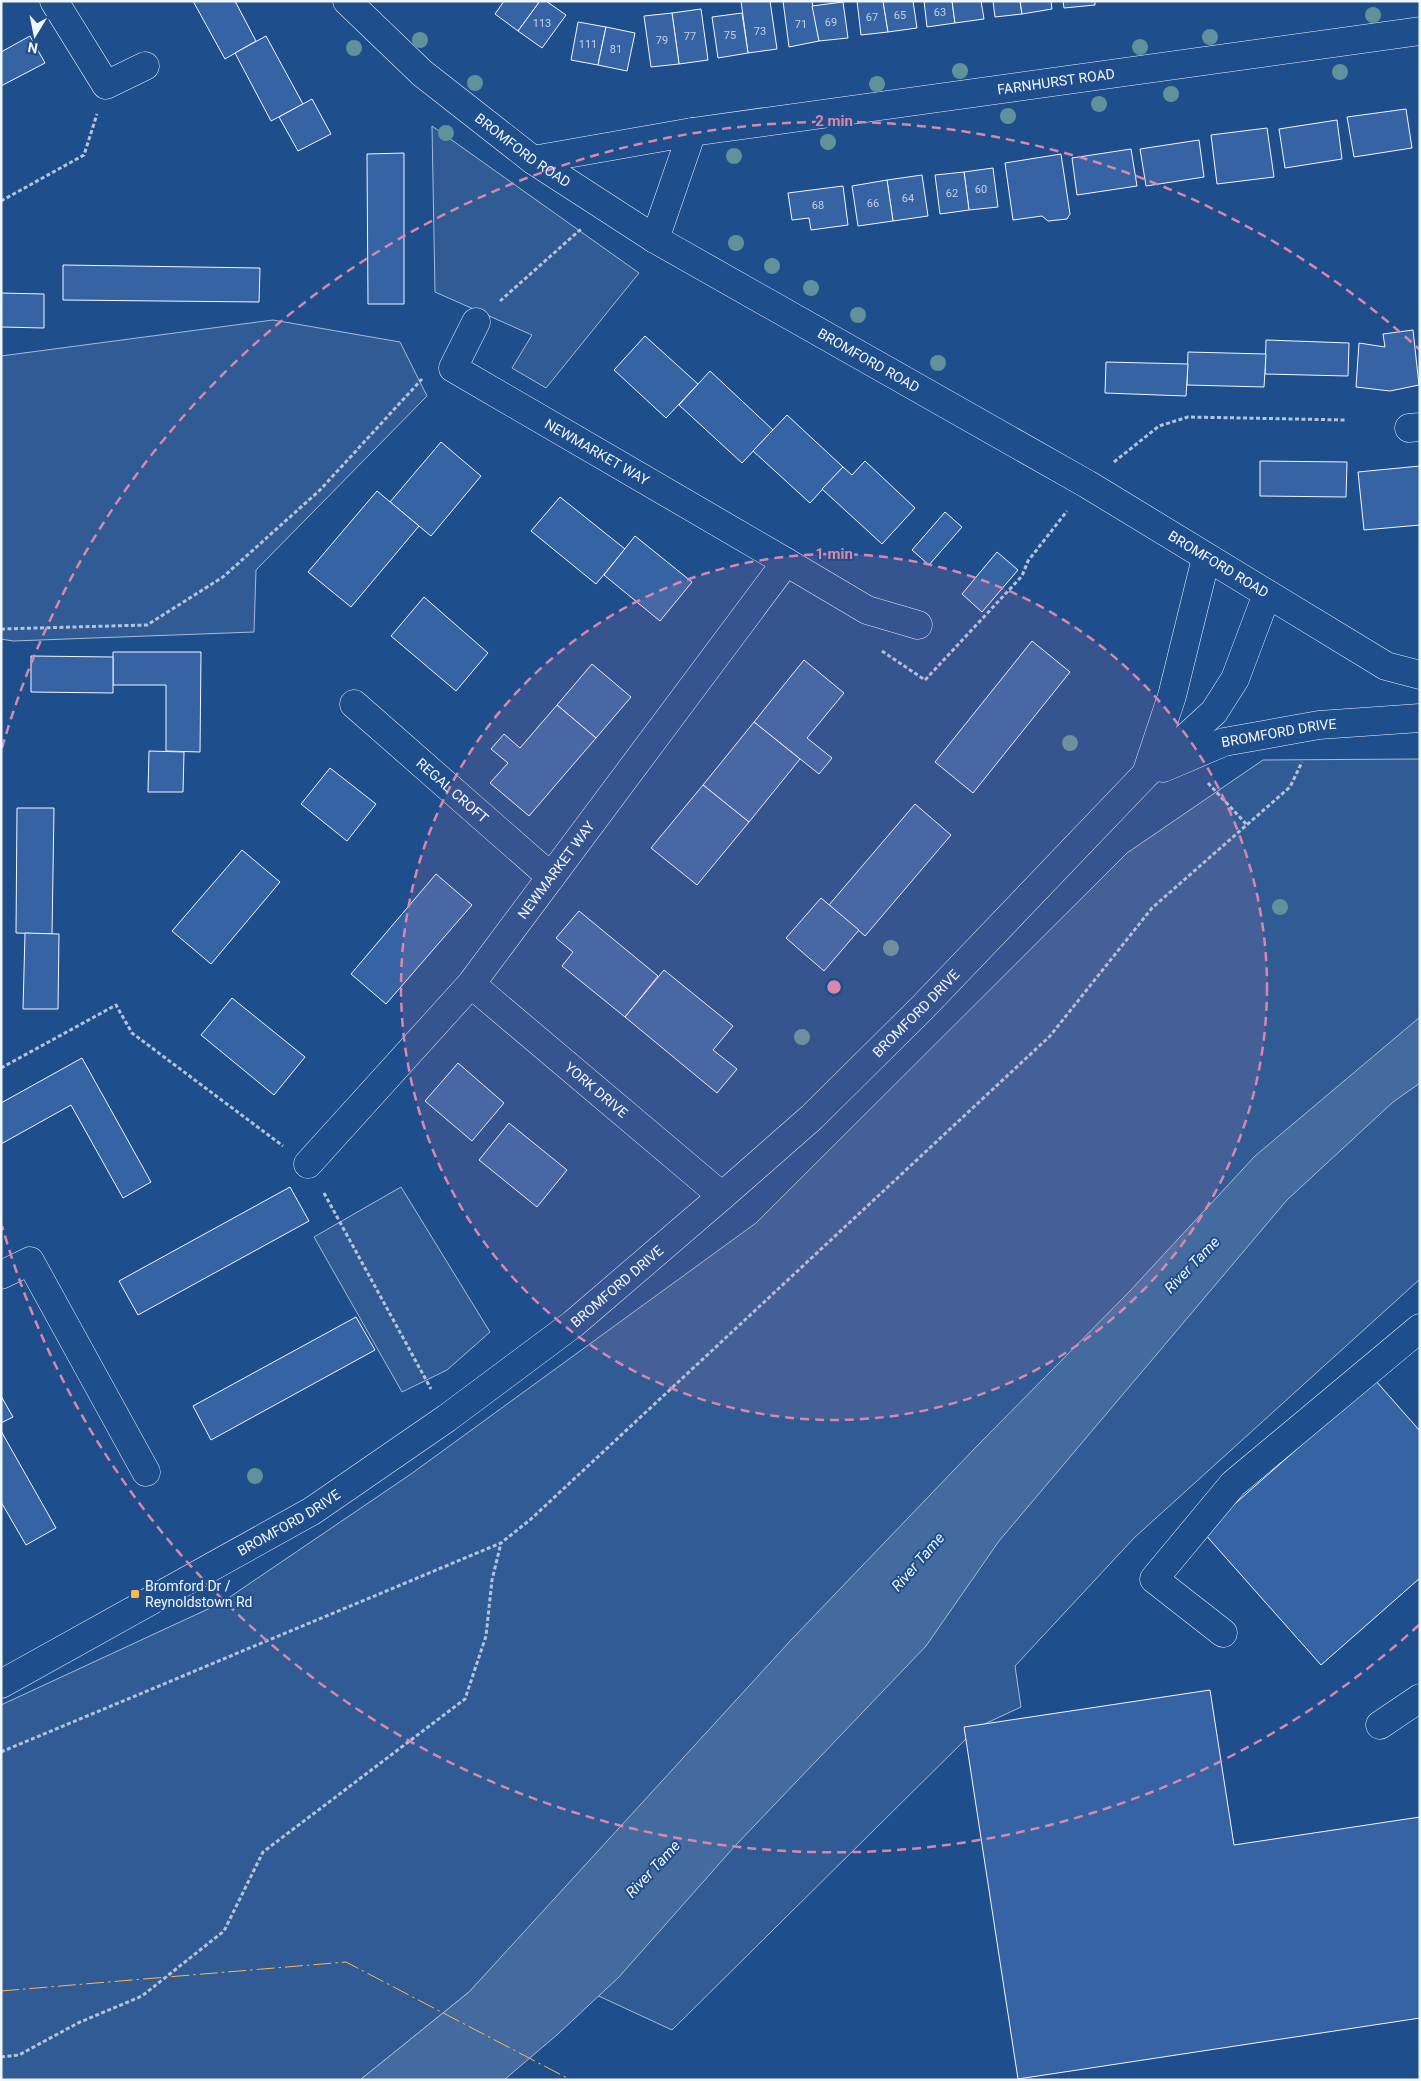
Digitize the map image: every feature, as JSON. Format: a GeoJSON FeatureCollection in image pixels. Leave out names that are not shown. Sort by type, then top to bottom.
{"type":"FeatureCollection","features":[{"type":"Feature","properties":{"kind":"street"},"geometry":{"type":"LineString","coordinates":[[54,1],[106,85],[145,66]]}},
{"type":"Feature","properties":{"kind":"street","name":"BROMFORD ROAD"},"geometry":{"type":"LineString","coordinates":[[347,1],[422,73],[533,160],[655,239],[1087,484],[1386,666],[1417,668]]}},
{"type":"Feature","properties":{"kind":"street","name":"FARNHURST ROAD"},"geometry":{"type":"LineString","coordinates":[[533,160],[692,132],[1420,31]]}},
{"type":"Feature","properties":{"kind":"street"},"geometry":{"type":"LineString","coordinates":[[655,239],[692,132]]}},
{"type":"Feature","properties":{"kind":"street"},"geometry":{"type":"LineString","coordinates":[[453,368],[476,322]]}},
{"type":"Feature","properties":{"kind":"street","name":"NEWMARKET WAY"},"geometry":{"type":"LineString","coordinates":[[453,368],[867,610],[918,625]]}},
{"type":"Feature","properties":{"kind":"street","name":"BROMFORD DRIVE"},"geometry":{"type":"LineString","coordinates":[[1145,775],[1172,696],[1206,558]]}},
{"type":"Feature","properties":{"kind":"street","name":"NEWMARKET WAY"},"geometry":{"type":"LineString","coordinates":[[308,1164],[470,984],[786,562]]}},
{"type":"Feature","properties":{"kind":"street","name":"BROMFORD DRIVE"},"geometry":{"type":"LineString","coordinates":[[1,1684],[312,1511],[447,1418],[573,1324],[722,1196],[812,1117],[924,1007],[1145,775],[1214,712],[1236,679],[1267,594]]}},
{"type":"Feature","properties":{"kind":"street","name":"REGAL CROFT"},"geometry":{"type":"LineString","coordinates":[[354,704],[551,877]]}},
{"type":"Feature","properties":{"kind":"street","name":"BROMFORD DRIVE"},"geometry":{"type":"LineString","coordinates":[[1145,775],[1224,742],[1319,725],[1420,718]]}},
{"type":"Feature","properties":{"kind":"street","name":"YORK DRIVE"},"geometry":{"type":"LineString","coordinates":[[470,984],[722,1196]]}},
{"type":"Feature","properties":{"kind":"street"},"geometry":{"type":"LineString","coordinates":[[1,1275],[30,1261],[146,1472]]}},
{"type":"Feature","properties":{"kind":"street"},"geometry":{"type":"LineString","coordinates":[[1223,1633],[1154,1579],[1233,1484],[1420,1328]]}},
{"type":"Feature","properties":{"kind":"street"},"geometry":{"type":"LineString","coordinates":[[1380,1725],[1420,1698]]}},
{"type":"Feature","properties":{"kind":"path"},"geometry":{"type":"LineString","coordinates":[[1,201],[84,155],[106,85]]}},
{"type":"Feature","properties":{"kind":"path"},"geometry":{"type":"LineString","coordinates":[[476,322],[585,225]]}},
{"type":"Feature","properties":{"kind":"path"},"geometry":{"type":"LineString","coordinates":[[1,628],[147,625],[223,577],[320,490],[423,378],[453,368]]}},
{"type":"Feature","properties":{"kind":"path"},"geometry":{"type":"LineString","coordinates":[[1022,576],[1028,562],[1087,484],[1159,426],[1188,417],[1347,420]]}},
{"type":"Feature","properties":{"kind":"path"},"geometry":{"type":"LineString","coordinates":[[1,1752],[501,1543],[531,1519],[1050,1036],[1152,908],[1290,787],[1319,725]]}},
{"type":"Feature","properties":{"kind":"path"},"geometry":{"type":"LineString","coordinates":[[1185,759],[1247,825]]}},
{"type":"Feature","properties":{"kind":"path"},"geometry":{"type":"LineString","coordinates":[[1,1068],[116,1005],[132,1033],[308,1164],[447,1418]]}},
{"type":"Feature","properties":{"kind":"path"},"geometry":{"type":"LineString","coordinates":[[1,2057],[19,2055],[78,2023],[142,1996],[224,1931],[263,1852],[465,1699],[486,1636],[492,1580],[501,1543]]}},
{"type":"Feature","properties":{"kind":"shaded area"},"geometry":{"type":"Polygon","coordinates":[[[432,126],[639,273],[546,388],[512,368],[532,335],[435,292],[432,126]]]}},
{"type":"Feature","properties":{"kind":"shaded area"},"geometry":{"type":"Polygon","coordinates":[[[273,320],[400,342],[427,396],[256,570],[254,632],[13,641],[1,639],[1,356],[273,320]]]}},
{"type":"Feature","properties":{"kind":"shaded area"},"geometry":{"type":"Polygon","coordinates":[[[1420,759],[1420,1279],[1134,1538],[1015,1666],[1021,1707],[978,1727],[672,2030],[506,1953],[469,1992],[360,2080],[1,2080],[1,1705],[221,1603],[411,1474],[756,1223],[1127,853],[1263,760],[1420,759]]]}},
{"type":"Feature","properties":{"kind":"shaded area"},"geometry":{"type":"Polygon","coordinates":[[[401,1187],[490,1332],[447,1370],[402,1392],[314,1237],[401,1187]]]}},
{"type":"Feature","properties":{"kind":"water","name":"River Tame"},"geometry":{"type":"Polygon","coordinates":[[[1420,1017],[1420,1083],[1393,1102],[1287,1200],[999,1541],[926,1646],[734,1847],[619,1977],[558,2034],[504,2080],[360,2080],[469,1992],[791,1640],[978,1445],[1129,1292],[1255,1156],[1420,1017]]]}},
{"type":"Feature","properties":{"kind":"building"},"geometry":{"type":"Polygon","coordinates":[[[193,1],[235,1],[256,41],[225,59],[193,1]]]}},
{"type":"Feature","properties":{"kind":"building"},"geometry":{"type":"Polygon","coordinates":[[[504,1],[540,1],[518,31],[495,14],[504,1]]]}},
{"type":"Feature","properties":{"kind":"building"},"geometry":{"type":"Polygon","coordinates":[[[540,1],[546,1],[566,15],[542,48],[518,31],[540,1]]]}},
{"type":"Feature","properties":{"kind":"building"},"geometry":{"type":"Polygon","coordinates":[[[741,1],[770,1],[777,49],[748,53],[741,1]]]}},
{"type":"Feature","properties":{"kind":"building"},"geometry":{"type":"Polygon","coordinates":[[[783,1],[812,1],[819,41],[789,47],[783,1]]]}},
{"type":"Feature","properties":{"kind":"building"},"geometry":{"type":"Polygon","coordinates":[[[857,1],[883,1],[888,32],[861,35],[857,1]]]}},
{"type":"Feature","properties":{"kind":"building"},"geometry":{"type":"Polygon","coordinates":[[[883,1],[913,1],[917,28],[888,32],[883,1]]]}},
{"type":"Feature","properties":{"kind":"building"},"geometry":{"type":"Polygon","coordinates":[[[924,1],[952,1],[955,23],[927,27],[924,1]]]}},
{"type":"Feature","properties":{"kind":"building"},"geometry":{"type":"Polygon","coordinates":[[[952,1],[981,1],[984,19],[955,23],[952,1]]]}},
{"type":"Feature","properties":{"kind":"building"},"geometry":{"type":"Polygon","coordinates":[[[993,1],[1020,1],[1022,14],[995,17],[993,1]]]}},
{"type":"Feature","properties":{"kind":"building"},"geometry":{"type":"Polygon","coordinates":[[[1020,1],[1051,1],[1052,9],[1022,14],[1020,1]]]}},
{"type":"Feature","properties":{"kind":"building"},"geometry":{"type":"Polygon","coordinates":[[[1063,1],[1095,1],[1095,5],[1064,8],[1063,1]]]}},
{"type":"Feature","properties":{"kind":"building"},"geometry":{"type":"Polygon","coordinates":[[[843,2],[848,38],[819,41],[812,6],[843,2]]]}},
{"type":"Feature","properties":{"kind":"building"},"geometry":{"type":"Polygon","coordinates":[[[701,9],[708,60],[679,64],[672,13],[701,9]]]}},
{"type":"Feature","properties":{"kind":"building"},"geometry":{"type":"Polygon","coordinates":[[[672,13],[679,64],[651,67],[644,16],[672,13]]]}},
{"type":"Feature","properties":{"kind":"building"},"geometry":{"type":"Polygon","coordinates":[[[742,13],[748,53],[718,58],[712,17],[742,13]]]}},
{"type":"Feature","properties":{"kind":"building"},"geometry":{"type":"Polygon","coordinates":[[[578,22],[606,27],[598,65],[571,60],[578,22]]]}},
{"type":"Feature","properties":{"kind":"building"},"geometry":{"type":"Polygon","coordinates":[[[606,27],[635,33],[627,71],[598,65],[606,27]]]}},
{"type":"Feature","properties":{"kind":"building"},"geometry":{"type":"Polygon","coordinates":[[[30,36],[45,63],[1,86],[1,52],[30,36]]]}},
{"type":"Feature","properties":{"kind":"building"},"geometry":{"type":"Polygon","coordinates":[[[266,36],[303,104],[271,121],[235,53],[266,36]]]}},
{"type":"Feature","properties":{"kind":"building"},"geometry":{"type":"Polygon","coordinates":[[[312,99],[331,134],[298,151],[279,117],[312,99]]]}},
{"type":"Feature","properties":{"kind":"building"},"geometry":{"type":"Polygon","coordinates":[[[1406,109],[1412,148],[1354,157],[1347,117],[1406,109]]]}},
{"type":"Feature","properties":{"kind":"building"},"geometry":{"type":"Polygon","coordinates":[[[1337,120],[1342,159],[1285,168],[1279,129],[1337,120]]]}},
{"type":"Feature","properties":{"kind":"building"},"geometry":{"type":"Polygon","coordinates":[[[1267,128],[1274,177],[1217,184],[1211,135],[1267,128]]]}},
{"type":"Feature","properties":{"kind":"building"},"geometry":{"type":"Polygon","coordinates":[[[1199,140],[1204,177],[1146,186],[1140,149],[1199,140]]]}},
{"type":"Feature","properties":{"kind":"building"},"geometry":{"type":"Polygon","coordinates":[[[1131,149],[1137,186],[1077,195],[1072,158],[1131,149]]]}},
{"type":"Feature","properties":{"kind":"building"},"geometry":{"type":"Polygon","coordinates":[[[404,153],[404,304],[368,304],[367,154],[404,153]]]}},
{"type":"Feature","properties":{"kind":"building"},"geometry":{"type":"Polygon","coordinates":[[[1061,154],[1070,214],[1067,219],[1048,221],[1042,216],[1013,220],[1005,163],[1061,154]]]}},
{"type":"Feature","properties":{"kind":"building"},"geometry":{"type":"Polygon","coordinates":[[[993,168],[998,207],[969,210],[964,172],[993,168]]]}},
{"type":"Feature","properties":{"kind":"building"},"geometry":{"type":"Polygon","coordinates":[[[964,172],[969,210],[940,214],[935,175],[964,172]]]}},
{"type":"Feature","properties":{"kind":"building"},"geometry":{"type":"Polygon","coordinates":[[[922,175],[928,216],[893,221],[887,180],[922,175]]]}},
{"type":"Feature","properties":{"kind":"building"},"geometry":{"type":"Polygon","coordinates":[[[887,180],[893,221],[858,226],[852,186],[887,180]]]}},
{"type":"Feature","properties":{"kind":"building"},"geometry":{"type":"Polygon","coordinates":[[[843,186],[848,225],[811,230],[809,218],[792,220],[788,193],[843,186]]]}},
{"type":"Feature","properties":{"kind":"building"},"geometry":{"type":"Polygon","coordinates":[[[63,265],[260,268],[259,302],[63,300],[63,265]]]}},
{"type":"Feature","properties":{"kind":"building"},"geometry":{"type":"Polygon","coordinates":[[[1,293],[44,294],[44,328],[1,327],[1,293]]]}},
{"type":"Feature","properties":{"kind":"building"},"geometry":{"type":"Polygon","coordinates":[[[1413,330],[1419,385],[1390,391],[1356,387],[1359,343],[1385,347],[1383,334],[1413,330]]]}},
{"type":"Feature","properties":{"kind":"building"},"geometry":{"type":"Polygon","coordinates":[[[645,336],[698,384],[666,418],[614,370],[645,336]]]}},
{"type":"Feature","properties":{"kind":"building"},"geometry":{"type":"Polygon","coordinates":[[[1266,340],[1349,343],[1348,376],[1265,374],[1266,340]]]}},
{"type":"Feature","properties":{"kind":"building"},"geometry":{"type":"Polygon","coordinates":[[[1188,352],[1266,354],[1264,387],[1187,385],[1188,352]]]}},
{"type":"Feature","properties":{"kind":"building"},"geometry":{"type":"Polygon","coordinates":[[[1106,362],[1188,364],[1186,396],[1105,393],[1106,362]]]}},
{"type":"Feature","properties":{"kind":"building"},"geometry":{"type":"Polygon","coordinates":[[[710,371],[773,430],[742,463],[679,405],[710,371]]]}},
{"type":"Feature","properties":{"kind":"building"},"geometry":{"type":"Polygon","coordinates":[[[787,415],[843,467],[810,503],[753,451],[787,415]]]}},
{"type":"Feature","properties":{"kind":"building"},"geometry":{"type":"Polygon","coordinates":[[[441,442],[481,476],[431,536],[390,502],[441,442]]]}},
{"type":"Feature","properties":{"kind":"building"},"geometry":{"type":"Polygon","coordinates":[[[865,461],[915,508],[882,544],[822,489],[843,467],[852,475],[865,461]]]}},
{"type":"Feature","properties":{"kind":"building"},"geometry":{"type":"Polygon","coordinates":[[[1260,461],[1347,462],[1346,497],[1260,496],[1260,461]]]}},
{"type":"Feature","properties":{"kind":"building"},"geometry":{"type":"Polygon","coordinates":[[[1420,466],[1420,525],[1364,530],[1358,472],[1420,466]]]}},
{"type":"Feature","properties":{"kind":"building"},"geometry":{"type":"Polygon","coordinates":[[[377,491],[419,526],[351,607],[308,572],[377,491]]]}},
{"type":"Feature","properties":{"kind":"building"},"geometry":{"type":"Polygon","coordinates":[[[560,497],[625,549],[596,584],[531,531],[560,497]]]}},
{"type":"Feature","properties":{"kind":"building"},"geometry":{"type":"Polygon","coordinates":[[[945,512],[962,527],[929,565],[912,550],[945,512]]]}},
{"type":"Feature","properties":{"kind":"building"},"geometry":{"type":"Polygon","coordinates":[[[635,536],[692,582],[660,621],[604,575],[635,536]]]}},
{"type":"Feature","properties":{"kind":"building"},"geometry":{"type":"Polygon","coordinates":[[[997,552],[1018,570],[982,612],[962,594],[997,552]]]}},
{"type":"Feature","properties":{"kind":"building"},"geometry":{"type":"Polygon","coordinates":[[[424,597],[488,653],[456,691],[391,636],[424,597]]]}},
{"type":"Feature","properties":{"kind":"building"},"geometry":{"type":"Polygon","coordinates":[[[1032,641],[1070,672],[973,793],[935,762],[1032,641]]]}},
{"type":"Feature","properties":{"kind":"building"},"geometry":{"type":"Polygon","coordinates":[[[113,652],[201,652],[200,752],[166,751],[166,685],[113,685],[113,652]]]}},
{"type":"Feature","properties":{"kind":"building"},"geometry":{"type":"Polygon","coordinates":[[[31,656],[113,657],[113,693],[31,692],[31,656]]]}},
{"type":"Feature","properties":{"kind":"building"},"geometry":{"type":"Polygon","coordinates":[[[804,660],[844,693],[807,738],[832,758],[819,774],[754,722],[804,660]]]}},
{"type":"Feature","properties":{"kind":"building"},"geometry":{"type":"Polygon","coordinates":[[[592,664],[631,697],[596,738],[557,705],[592,664]]]}},
{"type":"Feature","properties":{"kind":"building"},"geometry":{"type":"Polygon","coordinates":[[[557,705],[596,738],[529,816],[490,783],[508,763],[491,749],[504,734],[520,748],[557,705]]]}},
{"type":"Feature","properties":{"kind":"building"},"geometry":{"type":"Polygon","coordinates":[[[754,722],[800,759],[749,822],[703,785],[754,722]]]}},
{"type":"Feature","properties":{"kind":"building"},"geometry":{"type":"Polygon","coordinates":[[[149,751],[184,752],[183,792],[148,792],[149,751]]]}},
{"type":"Feature","properties":{"kind":"building"},"geometry":{"type":"Polygon","coordinates":[[[330,768],[376,804],[347,841],[301,804],[330,768]]]}},
{"type":"Feature","properties":{"kind":"building"},"geometry":{"type":"Polygon","coordinates":[[[703,785],[749,822],[697,885],[651,848],[703,785]]]}},
{"type":"Feature","properties":{"kind":"building"},"geometry":{"type":"Polygon","coordinates":[[[915,804],[951,835],[865,936],[829,905],[915,804]]]}},
{"type":"Feature","properties":{"kind":"building"},"geometry":{"type":"Polygon","coordinates":[[[17,808],[54,808],[52,934],[16,933],[17,808]]]}},
{"type":"Feature","properties":{"kind":"building"},"geometry":{"type":"Polygon","coordinates":[[[242,850],[280,882],[211,964],[172,931],[242,850]]]}},
{"type":"Feature","properties":{"kind":"building"},"geometry":{"type":"Polygon","coordinates":[[[436,874],[472,905],[386,1004],[351,974],[436,874]]]}},
{"type":"Feature","properties":{"kind":"building"},"geometry":{"type":"Polygon","coordinates":[[[821,898],[859,930],[824,971],[786,938],[821,898]]]}},
{"type":"Feature","properties":{"kind":"building"},"geometry":{"type":"Polygon","coordinates":[[[579,911],[658,976],[625,1017],[562,966],[573,952],[556,938],[579,911]]]}},
{"type":"Feature","properties":{"kind":"building"},"geometry":{"type":"Polygon","coordinates":[[[25,933],[59,934],[58,1009],[23,1009],[25,933]]]}},
{"type":"Feature","properties":{"kind":"building"},"geometry":{"type":"Polygon","coordinates":[[[664,970],[733,1026],[713,1050],[737,1069],[717,1093],[625,1017],[664,970]]]}},
{"type":"Feature","properties":{"kind":"building"},"geometry":{"type":"Polygon","coordinates":[[[232,998],[305,1057],[274,1095],[201,1035],[232,998]]]}},
{"type":"Feature","properties":{"kind":"building"},"geometry":{"type":"Polygon","coordinates":[[[82,1058],[151,1182],[123,1198],[71,1105],[1,1144],[1,1103],[82,1058]]]}},
{"type":"Feature","properties":{"kind":"building"},"geometry":{"type":"Polygon","coordinates":[[[458,1063],[504,1103],[472,1141],[425,1101],[458,1063]]]}},
{"type":"Feature","properties":{"kind":"building"},"geometry":{"type":"Polygon","coordinates":[[[509,1123],[567,1170],[537,1207],[479,1160],[509,1123]]]}},
{"type":"Feature","properties":{"kind":"building"},"geometry":{"type":"Polygon","coordinates":[[[290,1187],[309,1221],[138,1315],[119,1281],[290,1187]]]}},
{"type":"Feature","properties":{"kind":"building"},"geometry":{"type":"Polygon","coordinates":[[[356,1317],[375,1350],[211,1440],[193,1406],[356,1317]]]}},
{"type":"Feature","properties":{"kind":"building"},"geometry":{"type":"Polygon","coordinates":[[[1375,1380],[1420,1431],[1420,1578],[1321,1665],[1203,1532],[1375,1380]]]}},
{"type":"Feature","properties":{"kind":"building"},"geometry":{"type":"Polygon","coordinates":[[[1,1396],[13,1417],[1,1423],[1,1396]]]}},
{"type":"Feature","properties":{"kind":"building"},"geometry":{"type":"Polygon","coordinates":[[[1,1431],[56,1528],[26,1545],[1,1502],[1,1431]]]}},
{"type":"Feature","properties":{"kind":"building"},"geometry":{"type":"Polygon","coordinates":[[[1210,1690],[1234,1845],[1420,1817],[1420,2018],[1018,2079],[964,1727],[1210,1690]]]}},
{"type":"Feature","properties":{"kind":"power"},"geometry":{"type":"LineString","coordinates":[[1,1991],[346,1962],[571,2080]]}},
{"type":"Feature","properties":{"kind":"place","name":"Bromford Dr / Reynoldstown Rd"},"geometry":{"type":"Point","coordinates":[135,1594]}}]}
